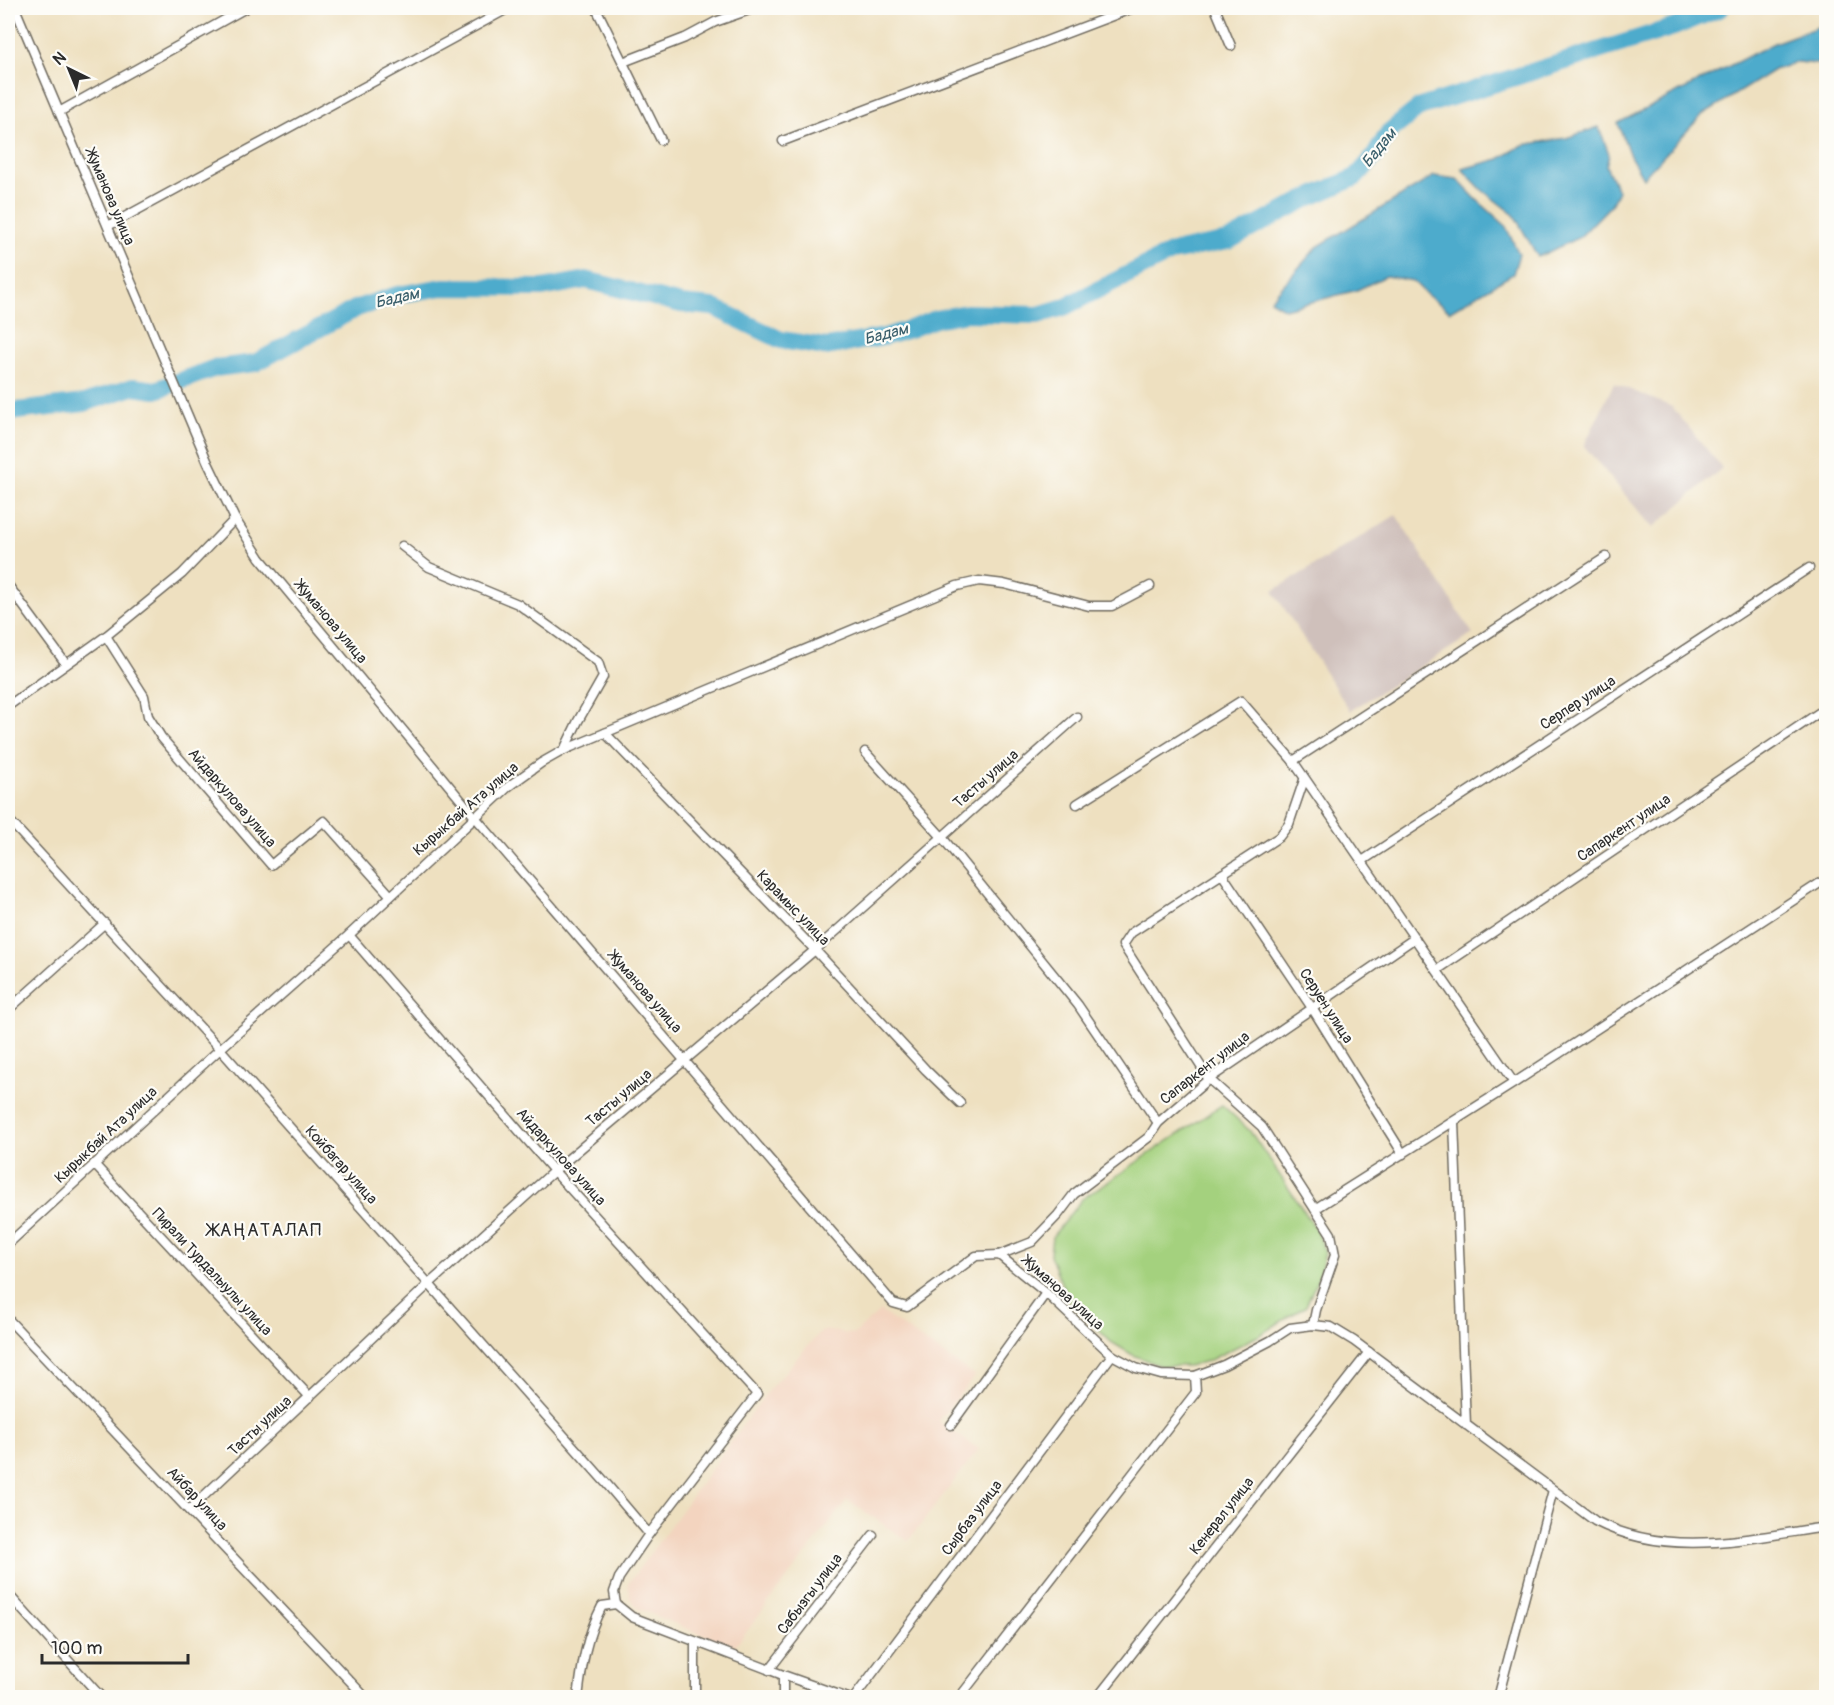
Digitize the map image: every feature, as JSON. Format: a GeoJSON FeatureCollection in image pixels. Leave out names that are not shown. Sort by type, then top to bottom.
{"type":"FeatureCollection","features":[{"type":"Feature","properties":{"kind":"street","name":"Жуманова улица"},"geometry":{"type":"LineString","coordinates":[[15,8],[208,463],[235,519],[260,558],[476,817],[893,1303],[907,1307],[976,1256],[999,1256],[1046,1293],[1112,1355],[1136,1368],[1161,1375],[1195,1376],[1224,1365],[1290,1328],[1313,1325]]}},
{"type":"Feature","properties":{"kind":"street"},"geometry":{"type":"LineString","coordinates":[[59,112],[246,8]]}},
{"type":"Feature","properties":{"kind":"street"},"geometry":{"type":"LineString","coordinates":[[108,226],[509,8]]}},
{"type":"Feature","properties":{"kind":"street"},"geometry":{"type":"LineString","coordinates":[[596,8],[662,140]]}},
{"type":"Feature","properties":{"kind":"street"},"geometry":{"type":"LineString","coordinates":[[623,62],[685,38],[715,22],[755,8]]}},
{"type":"Feature","properties":{"kind":"street"},"geometry":{"type":"LineString","coordinates":[[783,141],[1133,8]]}},
{"type":"Feature","properties":{"kind":"street"},"geometry":{"type":"LineString","coordinates":[[1215,8],[1232,46]]}},
{"type":"Feature","properties":{"kind":"street"},"geometry":{"type":"LineString","coordinates":[[8,706],[106,636],[182,574],[235,519]]}},
{"type":"Feature","properties":{"kind":"street"},"geometry":{"type":"LineString","coordinates":[[402,546],[429,567],[518,604],[598,663],[603,677],[564,750]]}},
{"type":"Feature","properties":{"kind":"street"},"geometry":{"type":"LineString","coordinates":[[1293,761],[1605,557]]}},
{"type":"Feature","properties":{"kind":"street","name":"Серпер улица"},"geometry":{"type":"LineString","coordinates":[[1362,861],[1809,568]]}},
{"type":"Feature","properties":{"kind":"street","name":"Кырыкбай Ата улица"},"geometry":{"type":"LineString","coordinates":[[8,1244],[220,1049],[349,935],[509,786],[541,763],[564,750],[957,586],[979,581],[1004,584],[1089,606],[1112,606],[1150,586]]}},
{"type":"Feature","properties":{"kind":"street"},"geometry":{"type":"LineString","coordinates":[[8,585],[66,664]]}},
{"type":"Feature","properties":{"kind":"street","name":"Айдаркулова улица"},"geometry":{"type":"LineString","coordinates":[[106,636],[144,696],[148,716],[161,737],[271,865],[324,821],[390,895]]}},
{"type":"Feature","properties":{"kind":"street"},"geometry":{"type":"LineString","coordinates":[[1077,804],[1241,701],[1293,761],[1514,1083]]}},
{"type":"Feature","properties":{"kind":"street","name":"Сапаркент улица"},"geometry":{"type":"LineString","coordinates":[[1437,969],[1827,708]]}},
{"type":"Feature","properties":{"kind":"street","name":"Тасты улица"},"geometry":{"type":"LineString","coordinates":[[189,1510],[429,1284],[554,1171],[815,950],[1077,717]]}},
{"type":"Feature","properties":{"kind":"street","name":"Карамыс улица"},"geometry":{"type":"LineString","coordinates":[[605,733],[960,1103]]}},
{"type":"Feature","properties":{"kind":"street"},"geometry":{"type":"LineString","coordinates":[[865,752],[941,836],[1078,1005],[1158,1123]]}},
{"type":"Feature","properties":{"kind":"street"},"geometry":{"type":"LineString","coordinates":[[1304,780],[1289,824],[1279,837],[1131,933],[1123,945],[1209,1079],[1262,1127],[1331,1234],[1335,1255],[1313,1325],[1331,1328],[1369,1352],[1595,1521],[1613,1530],[1663,1543],[1710,1544],[1827,1527]]}},
{"type":"Feature","properties":{"kind":"street","name":"Койбагар улица"},"geometry":{"type":"LineString","coordinates":[[8,819],[220,1049],[649,1534]]}},
{"type":"Feature","properties":{"kind":"street","name":"Серуен улица"},"geometry":{"type":"LineString","coordinates":[[1222,874],[1312,1008],[1403,1154]]}},
{"type":"Feature","properties":{"kind":"street"},"geometry":{"type":"LineString","coordinates":[[1315,1209],[1454,1122],[1827,879]]}},
{"type":"Feature","properties":{"kind":"street"},"geometry":{"type":"LineString","coordinates":[[8,1010],[105,923]]}},
{"type":"Feature","properties":{"kind":"street","name":"Айдаркулова улица"},"geometry":{"type":"LineString","coordinates":[[349,935],[554,1171],[757,1394],[649,1534]]}},
{"type":"Feature","properties":{"kind":"street","name":"Сапаркент улица"},"geometry":{"type":"LineString","coordinates":[[999,1256],[1032,1242],[1074,1194],[1149,1137],[1158,1123],[1209,1079],[1415,938]]}},
{"type":"Feature","properties":{"kind":"street"},"geometry":{"type":"LineString","coordinates":[[1454,1122],[1466,1425]]}},
{"type":"Feature","properties":{"kind":"street","name":"Пирали Турдалыулы улица"},"geometry":{"type":"LineString","coordinates":[[94,1164],[310,1397]]}},
{"type":"Feature","properties":{"kind":"street"},"geometry":{"type":"LineString","coordinates":[[951,1425],[1046,1293]]}},
{"type":"Feature","properties":{"kind":"street","name":"Айбар улица"},"geometry":{"type":"LineString","coordinates":[[8,1319],[366,1698]]}},
{"type":"Feature","properties":{"kind":"street","name":"Кенерал улица"},"geometry":{"type":"LineString","coordinates":[[1097,1698],[1369,1352]]}},
{"type":"Feature","properties":{"kind":"street","name":"Сырбаз улица"},"geometry":{"type":"LineString","coordinates":[[854,1698],[1112,1355]]}},
{"type":"Feature","properties":{"kind":"street"},"geometry":{"type":"LineString","coordinates":[[959,1698],[1196,1392],[1195,1376]]}},
{"type":"Feature","properties":{"kind":"street"},"geometry":{"type":"LineString","coordinates":[[1498,1698],[1553,1490]]}},
{"type":"Feature","properties":{"kind":"street"},"geometry":{"type":"LineString","coordinates":[[649,1534],[619,1578],[614,1592],[616,1604],[632,1617],[848,1698]]}},
{"type":"Feature","properties":{"kind":"street","name":"Сабызгы улица"},"geometry":{"type":"LineString","coordinates":[[769,1670],[873,1535]]}},
{"type":"Feature","properties":{"kind":"street"},"geometry":{"type":"LineString","coordinates":[[8,1594],[102,1698]]}},
{"type":"Feature","properties":{"kind":"street"},"geometry":{"type":"LineString","coordinates":[[578,1698],[583,1656],[594,1621],[602,1606],[616,1604]]}},
{"type":"Feature","properties":{"kind":"street"},"geometry":{"type":"LineString","coordinates":[[695,1642],[695,1698]]}},
{"type":"Feature","properties":{"kind":"street"},"geometry":{"type":"LineString","coordinates":[[783,1675],[783,1698]]}},
{"type":"Feature","properties":{"kind":"shaded area"},"geometry":{"type":"Polygon","coordinates":[[[1614,383],[1672,407],[1722,468],[1653,528],[1584,446],[1614,383]]]}},
{"type":"Feature","properties":{"kind":"shaded area"},"geometry":{"type":"Polygon","coordinates":[[[1396,515],[1473,634],[1350,711],[1273,591],[1396,515]]]}},
{"type":"Feature","properties":{"kind":"shaded area"},"geometry":{"type":"Polygon","coordinates":[[[880,1311],[975,1376],[938,1421],[979,1449],[908,1541],[847,1500],[734,1648],[639,1609],[630,1598],[628,1584],[767,1392],[822,1330],[854,1334],[880,1311]]]}},
{"type":"Feature","properties":{"kind":"green space"},"geometry":{"type":"Polygon","coordinates":[[[1222,1105],[1250,1131],[1318,1232],[1325,1253],[1319,1276],[1306,1306],[1258,1336],[1208,1361],[1188,1366],[1160,1366],[1131,1354],[1111,1342],[1068,1300],[1050,1255],[1052,1237],[1082,1199],[1222,1105]]]}},
{"type":"Feature","properties":{"kind":"water"},"geometry":{"type":"Polygon","coordinates":[[[1826,24],[1825,65],[1798,62],[1774,70],[1702,115],[1643,178],[1630,156],[1618,123],[1774,43],[1826,24]]]}},
{"type":"Feature","properties":{"kind":"water"},"geometry":{"type":"Polygon","coordinates":[[[1599,127],[1609,154],[1606,166],[1618,191],[1611,205],[1580,237],[1538,257],[1514,215],[1482,190],[1462,169],[1499,159],[1523,145],[1566,138],[1599,127]]]}},
{"type":"Feature","properties":{"kind":"water"},"geometry":{"type":"Polygon","coordinates":[[[1434,176],[1457,179],[1505,225],[1519,254],[1513,274],[1450,311],[1427,295],[1413,281],[1386,276],[1357,290],[1285,309],[1270,300],[1317,247],[1434,176]]]}},
{"type":"Feature","properties":{"kind":"waterway","name":"Бадам"},"geometry":{"type":"LineString","coordinates":[[8,412],[84,403],[133,387],[156,390],[215,368],[255,363],[357,308],[397,295],[443,287],[542,288],[586,280],[681,304],[713,307],[781,340],[826,347],[884,337],[935,319],[967,313],[1038,315],[1064,307],[1172,252],[1228,241],[1306,199],[1356,177],[1374,157],[1389,132],[1420,107],[1674,27],[1721,8]]}},
{"type":"Feature","properties":{"kind":"district","name":"ЖАҢАТАЛАП"},"geometry":{"type":"Point","coordinates":[265,1230]}}]}
